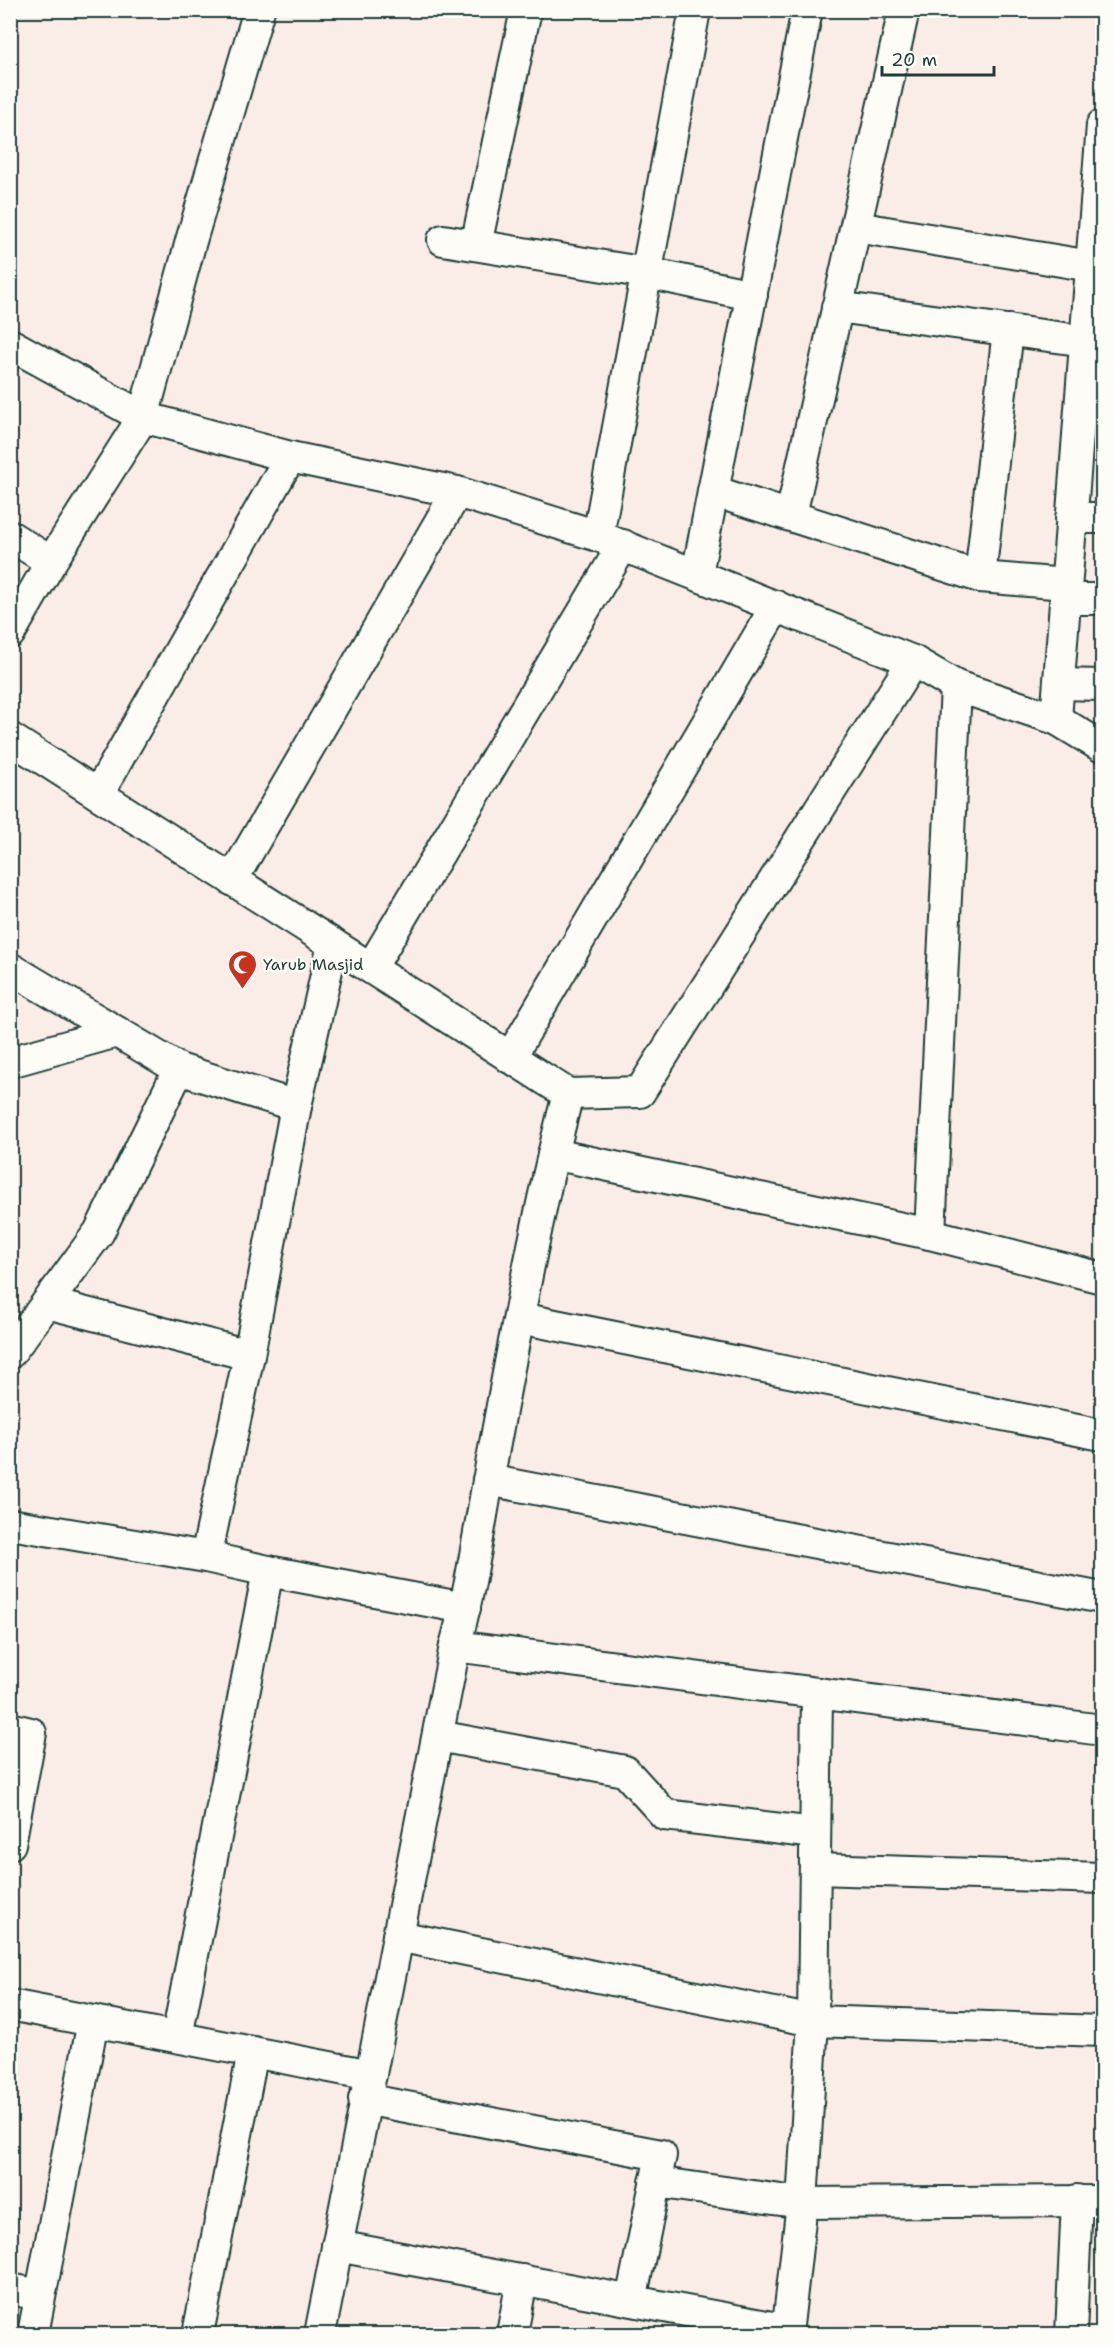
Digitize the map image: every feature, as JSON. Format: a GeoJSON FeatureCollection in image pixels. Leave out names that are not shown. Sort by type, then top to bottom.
{"type":"FeatureCollection","features":[{"type":"Feature","properties":{"kind":"street"},"geometry":{"type":"LineString","coordinates":[[10,633],[51,562],[142,417],[259,10]]}},
{"type":"Feature","properties":{"kind":"street"},"geometry":{"type":"LineString","coordinates":[[476,246],[526,10]]}},
{"type":"Feature","properties":{"kind":"street"},"geometry":{"type":"LineString","coordinates":[[370,968],[610,540],[647,273],[695,10]]}},
{"type":"Feature","properties":{"kind":"street"},"geometry":{"type":"LineString","coordinates":[[697,574],[807,10]]}},
{"type":"Feature","properties":{"kind":"street"},"geometry":{"type":"LineString","coordinates":[[791,515],[904,10]]}},
{"type":"Feature","properties":{"kind":"street"},"geometry":{"type":"LineString","coordinates":[[1056,719],[1086,341],[1097,266],[1102,125]]}},
{"type":"Feature","properties":{"kind":"street"},"geometry":{"type":"LineString","coordinates":[[856,227],[1097,266]]}},
{"type":"Feature","properties":{"kind":"street"},"geometry":{"type":"LineString","coordinates":[[443,240],[647,273],[752,295]]}},
{"type":"Feature","properties":{"kind":"street"},"geometry":{"type":"LineString","coordinates":[[837,307],[1086,341]]}},
{"type":"Feature","properties":{"kind":"street"},"geometry":{"type":"LineString","coordinates":[[980,577],[1008,330]]}},
{"type":"Feature","properties":{"kind":"street"},"geometry":{"type":"LineString","coordinates":[[10,344],[142,417],[290,457],[457,492],[610,540],[913,662],[956,686],[1056,719],[1102,747]]}},
{"type":"Feature","properties":{"kind":"street"},"geometry":{"type":"LineString","coordinates":[[98,794],[290,457]]}},
{"type":"Feature","properties":{"kind":"street"},"geometry":{"type":"LineString","coordinates":[[713,491],[980,577],[1102,599]]}},
{"type":"Feature","properties":{"kind":"street"},"geometry":{"type":"LineString","coordinates":[[232,880],[457,492]]}},
{"type":"Feature","properties":{"kind":"street"},"geometry":{"type":"LineString","coordinates":[[1071,518],[1102,518]]}},
{"type":"Feature","properties":{"kind":"street"},"geometry":{"type":"LineString","coordinates":[[10,536],[51,562]]}},
{"type":"Feature","properties":{"kind":"street"},"geometry":{"type":"LineString","coordinates":[[510,1058],[776,606]]}},
{"type":"Feature","properties":{"kind":"street"},"geometry":{"type":"LineString","coordinates":[[10,738],[568,1094],[640,1092],[913,662]]}},
{"type":"Feature","properties":{"kind":"street"},"geometry":{"type":"LineString","coordinates":[[1059,684],[1102,685]]}},
{"type":"Feature","properties":{"kind":"street"},"geometry":{"type":"LineString","coordinates":[[930,1234],[956,686]]}},
{"type":"Feature","properties":{"kind":"street"},"geometry":{"type":"LineString","coordinates":[[207,1557],[249,1355],[296,1106],[333,944]]}},
{"type":"Feature","properties":{"kind":"street"},"geometry":{"type":"LineString","coordinates":[[10,968],[179,1070],[296,1106]]}},
{"type":"Feature","properties":{"kind":"street"},"geometry":{"type":"LineString","coordinates":[[10,1062],[117,1032]]}},
{"type":"Feature","properties":{"kind":"street"},"geometry":{"type":"LineString","coordinates":[[10,1353],[99,1232],[179,1070]]}},
{"type":"Feature","properties":{"kind":"street"},"geometry":{"type":"LineString","coordinates":[[320,2334],[455,1646],[465,1608],[520,1318],[553,1154],[568,1094]]}},
{"type":"Feature","properties":{"kind":"street"},"geometry":{"type":"LineString","coordinates":[[553,1154],[930,1234],[1102,1278]]}},
{"type":"Feature","properties":{"kind":"street"},"geometry":{"type":"LineString","coordinates":[[47,1303],[249,1355]]}},
{"type":"Feature","properties":{"kind":"street"},"geometry":{"type":"LineString","coordinates":[[520,1318],[1102,1435]]}},
{"type":"Feature","properties":{"kind":"street"},"geometry":{"type":"LineString","coordinates":[[488,1480],[1102,1598]]}},
{"type":"Feature","properties":{"kind":"street"},"geometry":{"type":"LineString","coordinates":[[10,1524],[207,1557],[268,1571],[465,1608]]}},
{"type":"Feature","properties":{"kind":"street"},"geometry":{"type":"LineString","coordinates":[[177,2037],[268,1571]]}},
{"type":"Feature","properties":{"kind":"street"},"geometry":{"type":"LineString","coordinates":[[455,1646],[1102,1730]]}},
{"type":"Feature","properties":{"kind":"street"},"geometry":{"type":"LineString","coordinates":[[337,2246],[787,2332],[802,2203],[813,2021],[817,1693]]}},
{"type":"Feature","properties":{"kind":"street"},"geometry":{"type":"LineString","coordinates":[[10,1728],[31,1733],[10,1844]]}},
{"type":"Feature","properties":{"kind":"street"},"geometry":{"type":"LineString","coordinates":[[438,1736],[625,1771],[665,1815],[815,1833]]}},
{"type":"Feature","properties":{"kind":"street"},"geometry":{"type":"LineString","coordinates":[[815,1869],[1102,1878]]}},
{"type":"Feature","properties":{"kind":"street"},"geometry":{"type":"LineString","coordinates":[[398,1936],[813,2021],[1102,2031]]}},
{"type":"Feature","properties":{"kind":"street"},"geometry":{"type":"LineString","coordinates":[[10,2005],[253,2052],[368,2087],[661,2155],[631,2301]]}},
{"type":"Feature","properties":{"kind":"street"},"geometry":{"type":"LineString","coordinates":[[33,2334],[93,2021]]}},
{"type":"Feature","properties":{"kind":"street"},"geometry":{"type":"LineString","coordinates":[[198,2334],[253,2052]]}},
{"type":"Feature","properties":{"kind":"street"},"geometry":{"type":"LineString","coordinates":[[655,2182],[802,2203],[1090,2201],[1071,2334]]}},
{"type":"Feature","properties":{"kind":"street"},"geometry":{"type":"LineString","coordinates":[[512,2334],[522,2280]]}},
{"type":"Feature","properties":{"kind":"street"},"geometry":{"type":"LineString","coordinates":[[10,2289],[40,2295]]}},
{"type":"Feature","properties":{"kind":"place","name":"Yarub Masjid"},"geometry":{"type":"Point","coordinates":[242,990]}}]}
